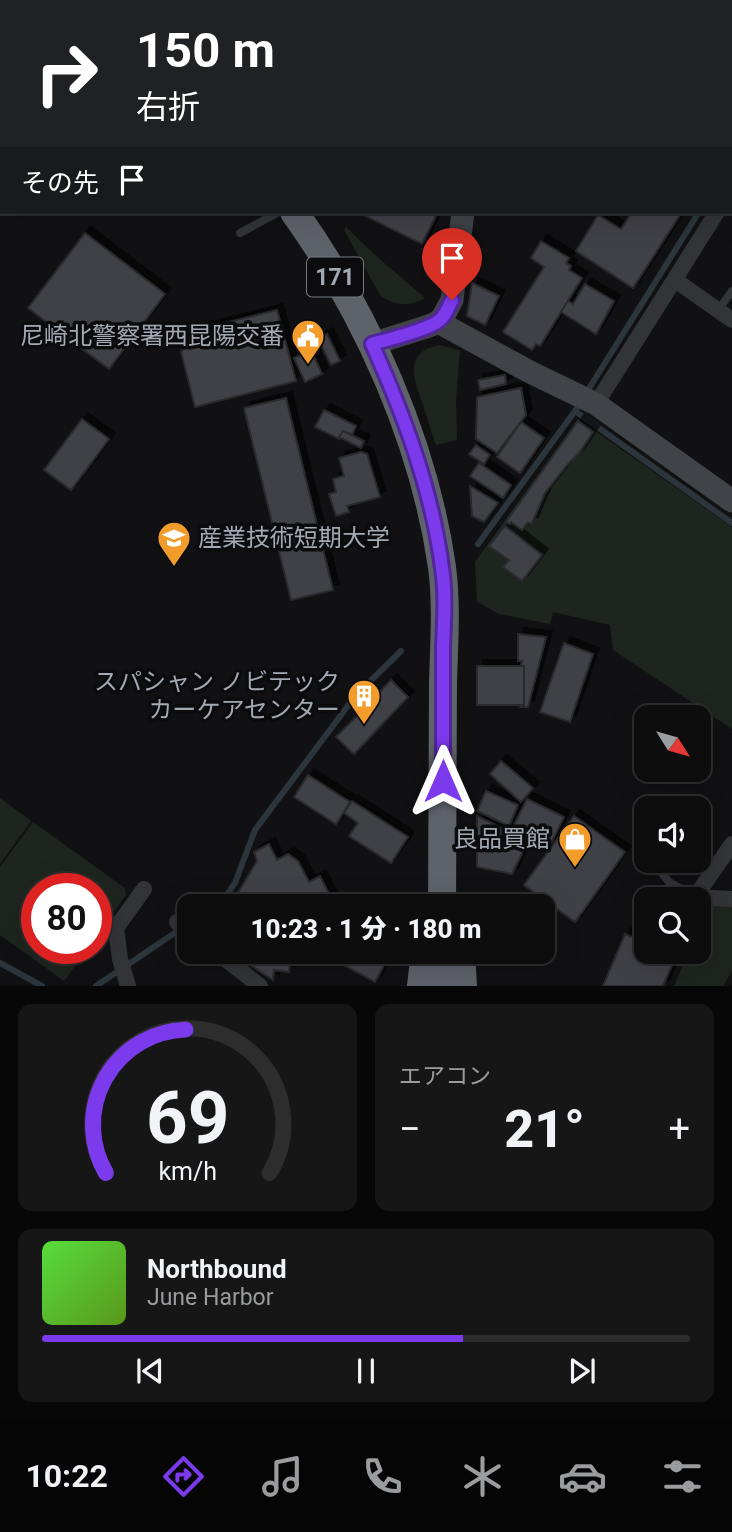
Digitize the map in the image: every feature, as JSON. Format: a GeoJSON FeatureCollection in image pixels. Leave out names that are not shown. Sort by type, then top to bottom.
{"type":"FeatureCollection","features":[{"type":"Feature","properties":{"kind":"highway","name":"171"},"geometry":{"type":"LineString","coordinates":[[295,214],[333,272],[372,344],[392,388],[414,449],[431,509],[442,567],[444,604],[442,894]]}},
{"type":"Feature","properties":{"kind":"highway"},"geometry":{"type":"LineString","coordinates":[[434,894],[443,832]]}},
{"type":"Feature","properties":{"kind":"highway"},"geometry":{"type":"LineString","coordinates":[[443,832],[453,894]]}},
{"type":"Feature","properties":{"kind":"highway"},"geometry":{"type":"LineString","coordinates":[[421,986],[424,964]]}},
{"type":"Feature","properties":{"kind":"highway"},"geometry":{"type":"LineString","coordinates":[[442,964],[442,986]]}},
{"type":"Feature","properties":{"kind":"highway"},"geometry":{"type":"LineString","coordinates":[[462,964],[463,986]]}},
{"type":"Feature","properties":{"kind":"street"},"geometry":{"type":"LineString","coordinates":[[372,344],[429,327],[443,317],[452,300],[463,214]]}},
{"type":"Feature","properties":{"kind":"street"},"geometry":{"type":"LineString","coordinates":[[596,404],[716,214]]}},
{"type":"Feature","properties":{"kind":"street"},"geometry":{"type":"LineString","coordinates":[[675,280],[732,320]]}},
{"type":"Feature","properties":{"kind":"street"},"geometry":{"type":"LineString","coordinates":[[438,322],[596,404],[732,501]]}},
{"type":"Feature","properties":{"kind":"street"},"geometry":{"type":"LineString","coordinates":[[702,887],[732,844]]}},
{"type":"Feature","properties":{"kind":"street"},"geometry":{"type":"LineString","coordinates":[[128,986],[120,959],[116,928],[144,890]]}},
{"type":"Feature","properties":{"kind":"street"},"geometry":{"type":"LineString","coordinates":[[711,898],[732,899]]}},
{"type":"Feature","properties":{"kind":"street"},"geometry":{"type":"LineString","coordinates":[[232,964],[260,986]]}},
{"type":"Feature","properties":{"kind":"lane"},"geometry":{"type":"LineString","coordinates":[[240,233],[275,214]]}},
{"type":"Feature","properties":{"kind":"lane"},"geometry":{"type":"LineString","coordinates":[[718,310],[732,291]]}},
{"type":"Feature","properties":{"kind":"lane"},"geometry":{"type":"LineString","coordinates":[[662,873],[679,887]]}},
{"type":"Feature","properties":{"kind":"shaded area"},"geometry":{"type":"Polygon","coordinates":[[[346,227],[425,298],[402,304],[380,295],[344,230],[346,227]]]}},
{"type":"Feature","properties":{"kind":"shaded area"},"geometry":{"type":"Polygon","coordinates":[[[439,345],[460,350],[456,400],[457,440],[436,445],[416,384],[414,367],[420,354],[439,345]]]}},
{"type":"Feature","properties":{"kind":"shaded area"},"geometry":{"type":"Polygon","coordinates":[[[578,419],[732,527],[732,729],[711,715],[711,705],[696,705],[613,650],[610,625],[553,612],[550,624],[499,614],[477,602],[475,562],[578,419]]]}},
{"type":"Feature","properties":{"kind":"shaded area"},"geometry":{"type":"Polygon","coordinates":[[[0,798],[31,821],[0,864],[0,798]]]}},
{"type":"Feature","properties":{"kind":"shaded area"},"geometry":{"type":"Polygon","coordinates":[[[33,822],[104,873],[21,873],[21,950],[0,935],[0,867],[33,822]]]}},
{"type":"Feature","properties":{"kind":"shaded area"},"geometry":{"type":"Polygon","coordinates":[[[112,879],[125,888],[126,895],[112,914],[112,879]]]}},
{"type":"Feature","properties":{"kind":"shaded area"},"geometry":{"type":"Polygon","coordinates":[[[714,899],[732,901],[732,971],[723,986],[674,986],[684,964],[711,964],[711,905],[714,899]]]}},
{"type":"Feature","properties":{"kind":"shaded area"},"geometry":{"type":"Polygon","coordinates":[[[40,964],[77,964],[64,981],[40,964]]]}},
{"type":"Feature","properties":{"kind":"building"},"geometry":{"type":"Polygon","coordinates":[[[361,214],[437,214],[422,244],[361,214]]]}},
{"type":"Feature","properties":{"kind":"building"},"geometry":{"type":"Polygon","coordinates":[[[631,214],[681,214],[633,288],[576,251],[598,215],[621,229],[631,214]]]}},
{"type":"Feature","properties":{"kind":"building"},"geometry":{"type":"Polygon","coordinates":[[[85,233],[165,294],[109,369],[28,308],[85,233]]]}},
{"type":"Feature","properties":{"kind":"building"},"geometry":{"type":"Polygon","coordinates":[[[541,241],[569,258],[566,263],[571,266],[569,270],[582,278],[540,346],[536,344],[532,350],[503,332],[544,267],[531,258],[541,241]]]}},
{"type":"Feature","properties":{"kind":"building"},"geometry":{"type":"Polygon","coordinates":[[[472,283],[499,296],[485,325],[467,316],[472,283]]]}},
{"type":"Feature","properties":{"kind":"building"},"geometry":{"type":"Polygon","coordinates":[[[585,284],[614,301],[596,334],[561,312],[568,301],[573,304],[585,284]]]}},
{"type":"Feature","properties":{"kind":"building"},"geometry":{"type":"Polygon","coordinates":[[[277,310],[296,381],[195,407],[181,352],[193,331],[277,310]]]}},
{"type":"Feature","properties":{"kind":"building"},"geometry":{"type":"Polygon","coordinates":[[[327,334],[340,361],[331,365],[318,338],[327,334]]]}},
{"type":"Feature","properties":{"kind":"building","name":"尼崎北警察署西昆陽交番"},"geometry":{"type":"Polygon","coordinates":[[[311,350],[322,374],[305,382],[294,358],[311,350]]]}},
{"type":"Feature","properties":{"kind":"building"},"geometry":{"type":"Polygon","coordinates":[[[505,375],[506,384],[480,390],[478,380],[505,375]]]}},
{"type":"Feature","properties":{"kind":"building"},"geometry":{"type":"Polygon","coordinates":[[[521,388],[526,415],[497,453],[476,439],[477,397],[521,388]]]}},
{"type":"Feature","properties":{"kind":"building"},"geometry":{"type":"Polygon","coordinates":[[[286,398],[333,590],[291,600],[244,408],[286,398]]]}},
{"type":"Feature","properties":{"kind":"building"},"geometry":{"type":"Polygon","coordinates":[[[324,410],[356,426],[352,435],[343,431],[339,439],[315,427],[324,410]]]}},
{"type":"Feature","properties":{"kind":"building"},"geometry":{"type":"Polygon","coordinates":[[[82,419],[109,439],[71,490],[44,470],[82,419]]]}},
{"type":"Feature","properties":{"kind":"building"},"geometry":{"type":"Polygon","coordinates":[[[578,421],[593,432],[580,452],[545,493],[532,523],[527,523],[522,530],[511,522],[506,522],[578,421]]]}},
{"type":"Feature","properties":{"kind":"building"},"geometry":{"type":"Polygon","coordinates":[[[521,422],[544,438],[520,473],[497,457],[521,422]]]}},
{"type":"Feature","properties":{"kind":"building"},"geometry":{"type":"Polygon","coordinates":[[[343,431],[364,441],[361,448],[339,437],[343,431]]]}},
{"type":"Feature","properties":{"kind":"building"},"geometry":{"type":"Polygon","coordinates":[[[476,445],[490,455],[484,464],[469,454],[476,445]]]}},
{"type":"Feature","properties":{"kind":"building"},"geometry":{"type":"Polygon","coordinates":[[[361,452],[367,454],[380,497],[347,506],[349,512],[336,516],[329,494],[336,492],[333,479],[344,476],[339,458],[361,452]]]}},
{"type":"Feature","properties":{"kind":"building"},"geometry":{"type":"Polygon","coordinates":[[[479,463],[511,485],[503,498],[470,476],[479,463]]]}},
{"type":"Feature","properties":{"kind":"building"},"geometry":{"type":"Polygon","coordinates":[[[470,486],[498,503],[484,522],[472,516],[470,486]]]}},
{"type":"Feature","properties":{"kind":"building"},"geometry":{"type":"Polygon","coordinates":[[[505,526],[542,555],[522,581],[503,567],[509,560],[489,546],[505,526]]]}},
{"type":"Feature","properties":{"kind":"building"},"geometry":{"type":"Polygon","coordinates":[[[518,634],[546,637],[528,707],[521,707],[524,705],[524,666],[521,666],[522,661],[518,661],[518,634]]]}},
{"type":"Feature","properties":{"kind":"building"},"geometry":{"type":"Polygon","coordinates":[[[564,643],[593,654],[570,722],[540,712],[564,643]]]}},
{"type":"Feature","properties":{"kind":"building"},"geometry":{"type":"Polygon","coordinates":[[[477,666],[524,666],[524,705],[477,705],[477,666]]]}},
{"type":"Feature","properties":{"kind":"building","name":"スパシャン ノビテック カーケアセンター"},"geometry":{"type":"Polygon","coordinates":[[[391,680],[408,697],[354,754],[336,737],[359,714],[356,711],[391,680]]]}},
{"type":"Feature","properties":{"kind":"building"},"geometry":{"type":"Polygon","coordinates":[[[501,761],[533,788],[521,802],[490,774],[501,761]]]}},
{"type":"Feature","properties":{"kind":"building"},"geometry":{"type":"Polygon","coordinates":[[[308,775],[350,802],[336,824],[294,797],[308,775]]]}},
{"type":"Feature","properties":{"kind":"building"},"geometry":{"type":"Polygon","coordinates":[[[486,791],[518,805],[509,826],[477,811],[486,791]]]}},
{"type":"Feature","properties":{"kind":"building"},"geometry":{"type":"Polygon","coordinates":[[[527,799],[564,817],[550,845],[513,827],[527,799]]]}},
{"type":"Feature","properties":{"kind":"building"},"geometry":{"type":"Polygon","coordinates":[[[352,801],[408,837],[391,863],[349,836],[358,823],[344,813],[352,801]]]}},
{"type":"Feature","properties":{"kind":"building"},"geometry":{"type":"Polygon","coordinates":[[[477,816],[528,841],[512,874],[477,867],[477,816]]]}},
{"type":"Feature","properties":{"kind":"building","name":"良品買館"},"geometry":{"type":"Polygon","coordinates":[[[574,816],[625,852],[575,922],[555,907],[555,894],[536,894],[524,885],[574,816]]]}},
{"type":"Feature","properties":{"kind":"building"},"geometry":{"type":"Polygon","coordinates":[[[269,844],[277,860],[288,854],[298,861],[309,882],[320,876],[329,894],[237,894],[257,861],[254,852],[269,844]]]}},
{"type":"Feature","properties":{"kind":"building"},"geometry":{"type":"Polygon","coordinates":[[[625,934],[634,938],[634,964],[673,964],[663,986],[603,986],[625,934]]]}},
{"type":"Feature","properties":{"kind":"building"},"geometry":{"type":"Polygon","coordinates":[[[248,964],[290,964],[289,972],[274,970],[273,980],[248,964]]]}},
{"type":"Feature","properties":{"kind":"building"},"geometry":{"type":"Polygon","coordinates":[[[341,964],[385,964],[375,982],[341,964]]]}},
{"type":"Feature","properties":{"kind":"waterway"},"geometry":{"type":"LineString","coordinates":[[478,544],[575,411],[698,214]]}},
{"type":"Feature","properties":{"kind":"waterway"},"geometry":{"type":"LineString","coordinates":[[575,411],[732,523]]}},
{"type":"Feature","properties":{"kind":"waterway"},"geometry":{"type":"LineString","coordinates":[[227,894],[235,883],[255,830],[356,695],[401,651]]}},
{"type":"Feature","properties":{"kind":"waterway"},"geometry":{"type":"LineString","coordinates":[[96,986],[177,931]]}},
{"type":"Feature","properties":{"kind":"waterway"},"geometry":{"type":"LineString","coordinates":[[0,963],[42,986]]}},
{"type":"Feature","properties":{"kind":"place","name":"尼崎北警察署西昆陽交番"},"geometry":{"type":"Point","coordinates":[308,366]}},
{"type":"Feature","properties":{"kind":"place","name":"産業技術短期大学"},"geometry":{"type":"Point","coordinates":[174,568]}},
{"type":"Feature","properties":{"kind":"place","name":"スパシャン ノビテック カーケアセンター"},"geometry":{"type":"Point","coordinates":[364,726]}},
{"type":"Feature","properties":{"kind":"place","name":"良品買館"},"geometry":{"type":"Point","coordinates":[575,869]}},
{"type":"Feature","properties":{"kind":"route"},"geometry":{"type":"LineString","coordinates":[[443,781],[442,567],[431,509],[414,449],[392,388],[372,344],[429,327],[443,317],[452,300]]}}]}
